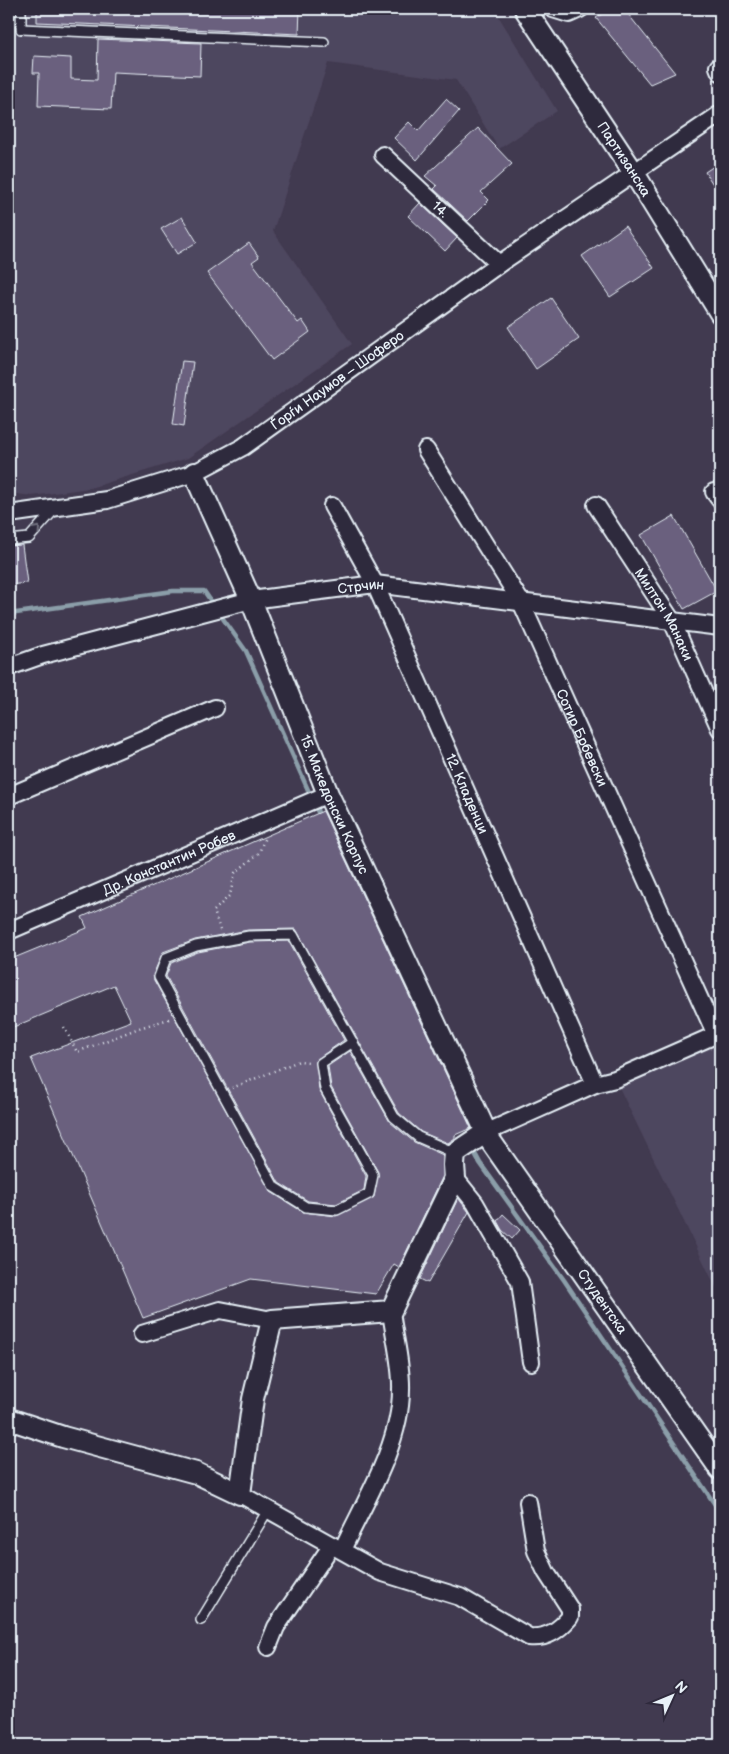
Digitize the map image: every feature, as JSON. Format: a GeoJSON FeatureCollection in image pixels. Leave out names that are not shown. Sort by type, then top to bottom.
{"type":"FeatureCollection","features":[{"type":"Feature","properties":{"kind":"street"},"geometry":{"type":"LineString","coordinates":[[553,9],[569,14],[580,9]]}},
{"type":"Feature","properties":{"kind":"street","name":"Партизанска"},"geometry":{"type":"LineString","coordinates":[[528,10],[634,173],[720,313]]}},
{"type":"Feature","properties":{"kind":"street"},"geometry":{"type":"LineString","coordinates":[[720,65],[718,66],[720,72]]}},
{"type":"Feature","properties":{"kind":"street"},"geometry":{"type":"LineString","coordinates":[[634,173],[720,114]]}},
{"type":"Feature","properties":{"kind":"street","name":"14."},"geometry":{"type":"LineString","coordinates":[[383,155],[498,264]]}},
{"type":"Feature","properties":{"kind":"street","name":"Ѓорѓи Наумов – Шоферо"},"geometry":{"type":"LineString","coordinates":[[9,514],[59,505],[106,500],[194,473],[243,447],[498,264],[634,173]]}},
{"type":"Feature","properties":{"kind":"street","name":"Сотир Брбевски"},"geometry":{"type":"LineString","coordinates":[[426,450],[521,602],[718,1034]]}},
{"type":"Feature","properties":{"kind":"street","name":"15. Македонски Корпус"},"geometry":{"type":"LineString","coordinates":[[194,473],[252,600],[328,794],[485,1132]]}},
{"type":"Feature","properties":{"kind":"street","name":"Милтон Манаки"},"geometry":{"type":"LineString","coordinates":[[596,505],[672,621],[720,729]]}},
{"type":"Feature","properties":{"kind":"street","name":"12. Кладенци"},"geometry":{"type":"LineString","coordinates":[[332,506],[375,584],[595,1084]]}},
{"type":"Feature","properties":{"kind":"street","name":"Стрчин"},"geometry":{"type":"LineString","coordinates":[[9,667],[43,655],[252,600],[375,584],[720,627]]}},
{"type":"Feature","properties":{"kind":"street"},"geometry":{"type":"LineString","coordinates":[[9,796],[215,708]]}},
{"type":"Feature","properties":{"kind":"street","name":"Др. Константин Робев"},"geometry":{"type":"LineString","coordinates":[[9,931],[328,794]]}},
{"type":"Feature","properties":{"kind":"street"},"geometry":{"type":"LineString","coordinates":[[268,1647],[276,1627],[337,1547],[387,1453],[400,1411],[402,1389],[391,1311],[455,1178],[454,1165],[456,1153],[485,1132],[595,1084],[615,1079],[718,1034]]}},
{"type":"Feature","properties":{"kind":"street","name":"Студентска"},"geometry":{"type":"LineString","coordinates":[[485,1132],[720,1469]]}},
{"type":"Feature","properties":{"kind":"street"},"geometry":{"type":"LineString","coordinates":[[455,1178],[474,1203],[520,1282],[531,1362]]}},
{"type":"Feature","properties":{"kind":"street"},"geometry":{"type":"LineString","coordinates":[[142,1334],[220,1310],[272,1320],[391,1311]]}},
{"type":"Feature","properties":{"kind":"street"},"geometry":{"type":"LineString","coordinates":[[240,1494],[253,1400],[272,1320]]}},
{"type":"Feature","properties":{"kind":"street"},"geometry":{"type":"LineString","coordinates":[[9,1419],[63,1437],[196,1472],[240,1494],[380,1572],[460,1597],[530,1637],[542,1638],[565,1622],[570,1616],[570,1609],[546,1572],[536,1551],[528,1502]]}},
{"type":"Feature","properties":{"kind":"lane"},"geometry":{"type":"LineString","coordinates":[[21,9],[21,28],[324,42]]}},
{"type":"Feature","properties":{"kind":"lane"},"geometry":{"type":"LineString","coordinates":[[9,540],[29,538],[59,505]]}},
{"type":"Feature","properties":{"kind":"lane"},"geometry":{"type":"LineString","coordinates":[[353,1042],[320,1064],[325,1089],[373,1175],[369,1194],[337,1210],[306,1207],[274,1187],[159,977],[166,958],[196,946],[249,936],[293,935],[353,1042],[394,1117],[418,1137],[456,1153]]}},
{"type":"Feature","properties":{"kind":"lane"},"geometry":{"type":"LineString","coordinates":[[201,1620],[268,1510]]}},
{"type":"Feature","properties":{"kind":"path"},"geometry":{"type":"LineString","coordinates":[[224,941],[214,910],[230,895],[235,873],[259,853],[278,816]]}},
{"type":"Feature","properties":{"kind":"path"},"geometry":{"type":"LineString","coordinates":[[64,1027],[77,1052],[139,1028],[180,1016]]}},
{"type":"Feature","properties":{"kind":"path"},"geometry":{"type":"LineString","coordinates":[[222,1091],[299,1061]]}},
{"type":"Feature","properties":{"kind":"shaded area"},"geometry":{"type":"Polygon","coordinates":[[[9,9],[494,9],[557,111],[499,149],[456,80],[328,63],[273,231],[352,344],[188,458],[90,488],[32,496],[9,493],[9,9]]]}},
{"type":"Feature","properties":{"kind":"shaded area"},"geometry":{"type":"Polygon","coordinates":[[[720,1033],[720,1296],[615,1079],[720,1033]]]}},
{"type":"Feature","properties":{"kind":"building"},"geometry":{"type":"Polygon","coordinates":[[[37,9],[300,9],[299,34],[37,22],[37,9]]]}},
{"type":"Feature","properties":{"kind":"building"},"geometry":{"type":"Polygon","coordinates":[[[609,9],[624,9],[675,73],[650,84],[596,18],[609,9]]]}},
{"type":"Feature","properties":{"kind":"building"},"geometry":{"type":"Polygon","coordinates":[[[98,39],[201,43],[200,76],[113,72],[111,109],[38,106],[39,73],[33,73],[34,56],[71,58],[71,79],[97,80],[98,39]]]}},
{"type":"Feature","properties":{"kind":"building"},"geometry":{"type":"Polygon","coordinates":[[[446,99],[459,111],[417,160],[394,138],[409,122],[418,131],[446,99]]]}},
{"type":"Feature","properties":{"kind":"building"},"geometry":{"type":"Polygon","coordinates":[[[478,128],[512,164],[481,192],[489,200],[468,221],[434,189],[437,186],[425,176],[478,128]]]}},
{"type":"Feature","properties":{"kind":"building"},"geometry":{"type":"Polygon","coordinates":[[[720,162],[720,195],[705,172],[720,162]]]}},
{"type":"Feature","properties":{"kind":"building"},"geometry":{"type":"Polygon","coordinates":[[[420,203],[457,238],[445,251],[408,216],[420,203]]]}},
{"type":"Feature","properties":{"kind":"building"},"geometry":{"type":"Polygon","coordinates":[[[182,217],[197,242],[177,254],[161,229],[182,217]]]}},
{"type":"Feature","properties":{"kind":"building"},"geometry":{"type":"Polygon","coordinates":[[[625,226],[654,268],[610,297],[582,256],[625,226]]]}},
{"type":"Feature","properties":{"kind":"building"},"geometry":{"type":"Polygon","coordinates":[[[249,243],[259,257],[252,262],[298,323],[302,320],[310,332],[272,360],[207,273],[249,243]]]}},
{"type":"Feature","properties":{"kind":"building"},"geometry":{"type":"Polygon","coordinates":[[[551,298],[579,339],[536,369],[508,327],[551,298]]]}},
{"type":"Feature","properties":{"kind":"building"},"geometry":{"type":"Polygon","coordinates":[[[182,361],[193,362],[184,426],[173,424],[182,361]]]}},
{"type":"Feature","properties":{"kind":"building"},"geometry":{"type":"Polygon","coordinates":[[[674,516],[717,591],[684,609],[641,535],[674,516]]]}},
{"type":"Feature","properties":{"kind":"building"},"geometry":{"type":"Polygon","coordinates":[[[22,545],[27,583],[9,585],[9,546],[22,545]]]}},
{"type":"Feature","properties":{"kind":"building"},"geometry":{"type":"Polygon","coordinates":[[[323,811],[471,1128],[455,1135],[455,1138],[448,1143],[421,1132],[399,1113],[296,929],[248,930],[195,940],[163,952],[153,975],[154,980],[271,1192],[303,1212],[336,1216],[374,1197],[378,1172],[331,1087],[328,1066],[350,1051],[390,1122],[414,1142],[443,1155],[443,1176],[399,1267],[394,1264],[376,1294],[251,1279],[143,1318],[31,1058],[131,1021],[114,985],[11,1028],[9,1022],[9,960],[87,928],[82,917],[323,811]]]}},
{"type":"Feature","properties":{"kind":"building"},"geometry":{"type":"Polygon","coordinates":[[[289,941],[344,1040],[316,1060],[319,1090],[366,1176],[364,1190],[336,1204],[308,1201],[279,1183],[166,976],[171,963],[198,952],[250,942],[289,941]]]}},
{"type":"Feature","properties":{"kind":"building"},"geometry":{"type":"Polygon","coordinates":[[[458,1198],[469,1212],[428,1283],[420,1279],[458,1198]]]}},
{"type":"Feature","properties":{"kind":"building"},"geometry":{"type":"Polygon","coordinates":[[[503,1214],[520,1230],[512,1239],[502,1230],[497,1221],[503,1214]]]}},
{"type":"Feature","properties":{"kind":"waterway"},"geometry":{"type":"LineString","coordinates":[[9,614],[173,591],[204,591],[215,607]]}},
{"type":"Feature","properties":{"kind":"waterway"},"geometry":{"type":"LineString","coordinates":[[219,613],[246,651],[321,819]]}},
{"type":"Feature","properties":{"kind":"waterway"},"geometry":{"type":"LineString","coordinates":[[472,1148],[480,1163],[564,1280],[720,1512]]}}]}
